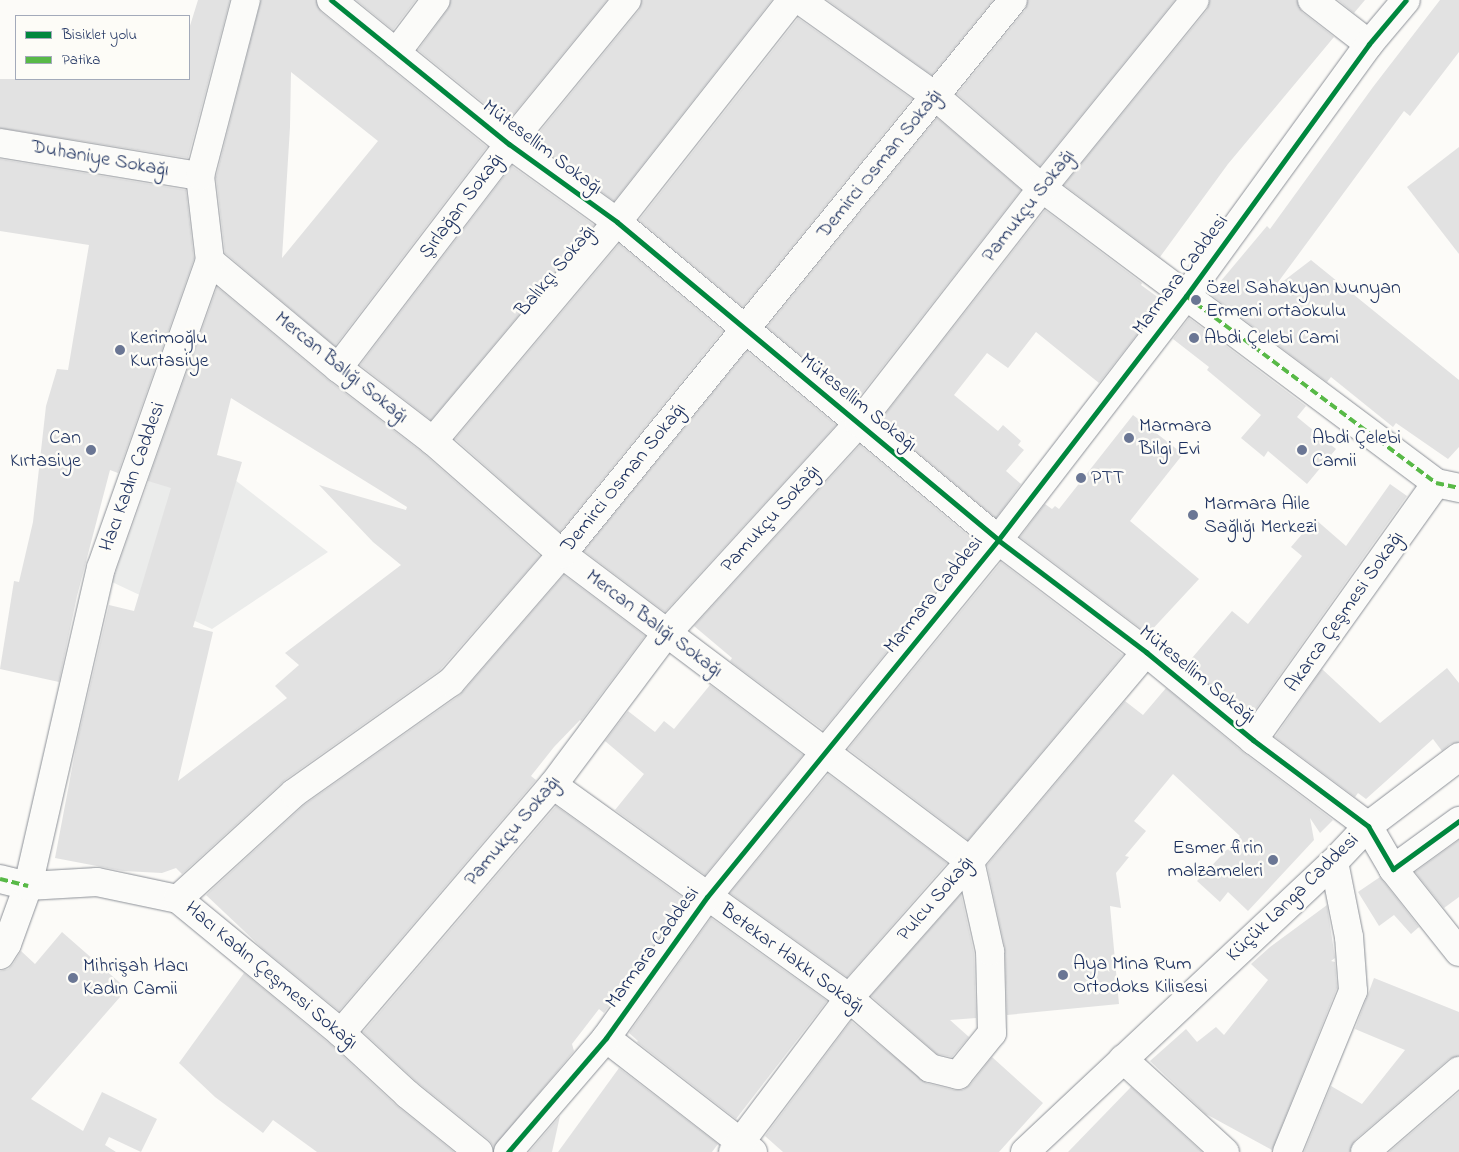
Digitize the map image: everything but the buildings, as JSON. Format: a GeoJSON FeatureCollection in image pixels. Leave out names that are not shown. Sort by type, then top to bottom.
{"type":"FeatureCollection","features":[{"type":"Feature","properties":{"kind":"street","name":"Hacı Kadın Caddesi"},"geometry":{"type":"LineString","coordinates":[[0,955],[7,944],[28,886],[101,568],[210,261],[200,176],[246,0]]}},
{"type":"Feature","properties":{"kind":"street","name":"Mütesellim Sokağı"},"geometry":{"type":"LineString","coordinates":[[331,0],[509,144],[617,222],[744,330],[859,423],[998,540],[1146,652],[1253,740],[1368,826]]}},
{"type":"Feature","properties":{"kind":"street"},"geometry":{"type":"LineString","coordinates":[[396,53],[436,0]]}},
{"type":"Feature","properties":{"kind":"street","name":"Şırlağan Sokağı"},"geometry":{"type":"LineString","coordinates":[[338,368],[509,144],[627,0]]}},
{"type":"Feature","properties":{"kind":"street","name":"Balıkçı Sokağı"},"geometry":{"type":"LineString","coordinates":[[433,441],[617,222],[792,0]]}},
{"type":"Feature","properties":{"kind":"street"},"geometry":{"type":"LineString","coordinates":[[800,0],[935,96],[1042,188],[1186,296],[1448,486]]}},
{"type":"Feature","properties":{"kind":"street","name":"Demirci Osman Sokağı"},"geometry":{"type":"LineString","coordinates":[[178,899],[294,793],[451,682],[562,554],[1013,0]]}},
{"type":"Feature","properties":{"kind":"street","name":"Pamukçu Sokağı"},"geometry":{"type":"LineString","coordinates":[[341,1033],[553,785],[666,634],[859,423],[1042,188],[1195,0]]}},
{"type":"Feature","properties":{"kind":"street"},"geometry":{"type":"LineString","coordinates":[[1312,0],[1369,44]]}},
{"type":"Feature","properties":{"kind":"street","name":"Marmara Caddesi"},"geometry":{"type":"LineString","coordinates":[[508,1152],[606,1038],[707,897],[998,540],[1186,296],[1369,44],[1406,0]]}},
{"type":"Feature","properties":{"kind":"street","name":"Duhaniye Sokağı"},"geometry":{"type":"LineString","coordinates":[[0,142],[200,176]]}},
{"type":"Feature","properties":{"kind":"street","name":"Mercan Balığı Sokağı"},"geometry":{"type":"LineString","coordinates":[[210,261],[338,368],[433,441],[562,554],[970,861]]}},
{"type":"Feature","properties":{"kind":"street","name":"Akarca Çeşmesi Sokağı"},"geometry":{"type":"LineString","coordinates":[[1253,740],[1448,486]]}},
{"type":"Feature","properties":{"kind":"street","name":"Pulcu Sokağı"},"geometry":{"type":"LineString","coordinates":[[743,1149],[848,998],[970,861],[1146,652]]}},
{"type":"Feature","properties":{"kind":"street","name":"Küçük Langa Caddesi"},"geometry":{"type":"LineString","coordinates":[[1025,1152],[1334,862],[1368,826],[1459,757]]}},
{"type":"Feature","properties":{"kind":"street","name":"Betekar Hakkı Sokağı"},"geometry":{"type":"LineString","coordinates":[[553,785],[848,998],[930,1068],[958,1075],[992,1033],[990,951],[970,861]]}},
{"type":"Feature","properties":{"kind":"street"},"geometry":{"type":"LineString","coordinates":[[1394,869],[1459,821]]}},
{"type":"Feature","properties":{"kind":"street"},"geometry":{"type":"LineString","coordinates":[[1368,826],[1394,869],[1459,952]]}},
{"type":"Feature","properties":{"kind":"street"},"geometry":{"type":"LineString","coordinates":[[1287,1152],[1353,991],[1349,937],[1334,862]]}},
{"type":"Feature","properties":{"kind":"street","name":"Hacı Kadın Çeşmesi Sokağı"},"geometry":{"type":"LineString","coordinates":[[0,880],[28,886],[97,882],[178,899],[341,1033],[407,1094],[479,1152]]}},
{"type":"Feature","properties":{"kind":"street"},"geometry":{"type":"LineString","coordinates":[[606,1038],[743,1149]]}},
{"type":"Feature","properties":{"kind":"street"},"geometry":{"type":"LineString","coordinates":[[1123,1059],[1225,1152]]}},
{"type":"Feature","properties":{"kind":"street"},"geometry":{"type":"LineString","coordinates":[[1365,1152],[1459,1071]]}},
{"type":"Feature","properties":{"kind":"shaded area"},"geometry":{"type":"Polygon","coordinates":[[[168,428],[328,552],[212,629],[112,582],[168,428]]]}},
{"type":"Feature","properties":{"kind":"marked path"},"geometry":{"type":"LineString","coordinates":[[1186,296],[1436,483],[1459,488]]}},
{"type":"Feature","properties":{"kind":"marked path"},"geometry":{"type":"LineString","coordinates":[[0,879],[28,886]]}},
{"type":"Feature","properties":{"kind":"cycle path"},"geometry":{"type":"LineString","coordinates":[[331,0],[509,144],[617,222],[998,540],[1146,652],[1253,740],[1368,826],[1393,869],[1459,821]]}},
{"type":"Feature","properties":{"kind":"cycle path"},"geometry":{"type":"LineString","coordinates":[[508,1152],[606,1038],[707,897],[998,540],[1186,296],[1369,44],[1406,0]]}},
{"type":"Feature","properties":{"kind":"place","name":"Özel Sahakyan Nunyan Ermeni ortaokulu"},"geometry":{"type":"Point","coordinates":[1196,300]}},
{"type":"Feature","properties":{"kind":"place","name":"Abdi Çelebi Cami"},"geometry":{"type":"Point","coordinates":[1194,338]}},
{"type":"Feature","properties":{"kind":"place","name":"Kerimoğlu Kurtasiye"},"geometry":{"type":"Point","coordinates":[120,350]}},
{"type":"Feature","properties":{"kind":"place","name":"Marmara Bilgi Evi"},"geometry":{"type":"Point","coordinates":[1129,438]}},
{"type":"Feature","properties":{"kind":"place","name":"Can Kırtasiye"},"geometry":{"type":"Point","coordinates":[91,450]}},
{"type":"Feature","properties":{"kind":"place","name":"Abdi Çelebi Camii"},"geometry":{"type":"Point","coordinates":[1302,450]}},
{"type":"Feature","properties":{"kind":"place","name":"PTT"},"geometry":{"type":"Point","coordinates":[1081,478]}},
{"type":"Feature","properties":{"kind":"place","name":"Marmara Aile Sağlığı Merkezi"},"geometry":{"type":"Point","coordinates":[1193,515]}},
{"type":"Feature","properties":{"kind":"place","name":"Esmer firin malzameleri"},"geometry":{"type":"Point","coordinates":[1273,860]}},
{"type":"Feature","properties":{"kind":"place","name":"Aya Mina Rum Ortodoks Kilisesi"},"geometry":{"type":"Point","coordinates":[1063,975]}},
{"type":"Feature","properties":{"kind":"place","name":"Mihrişah Hacı Kadın Camii"},"geometry":{"type":"Point","coordinates":[73,978]}}]}
